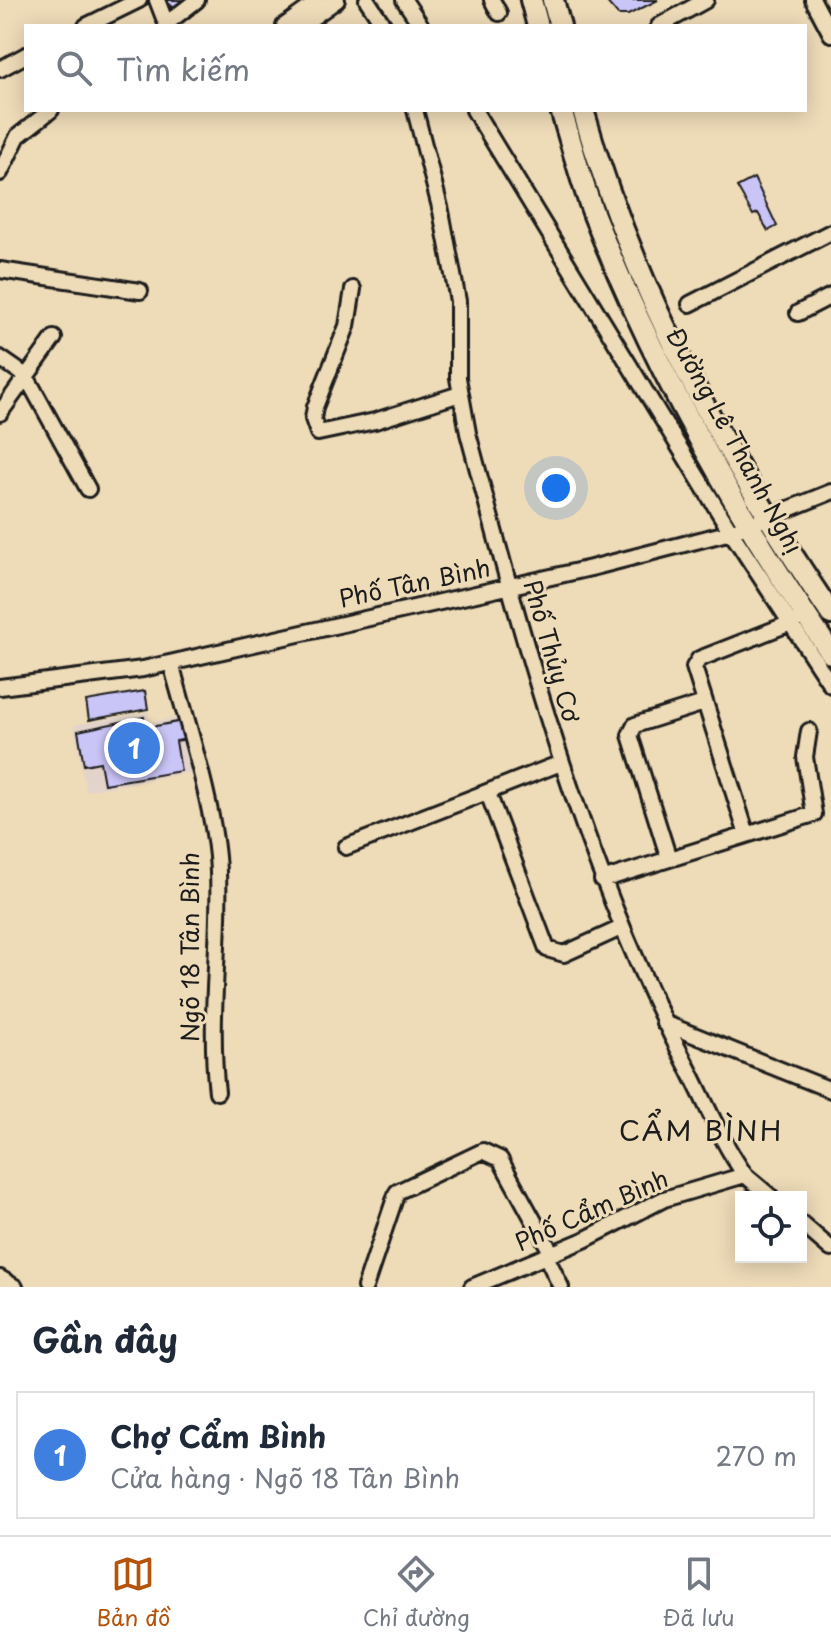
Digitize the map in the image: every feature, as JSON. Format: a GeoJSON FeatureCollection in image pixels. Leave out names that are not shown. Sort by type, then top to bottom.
{"type":"FeatureCollection","features":[{"type":"Feature","properties":{"kind":"highway"},"geometry":{"type":"LineString","coordinates":[[531,0],[537,24]]}},
{"type":"Feature","properties":{"kind":"highway"},"geometry":{"type":"LineString","coordinates":[[553,0],[559,24]]}},
{"type":"Feature","properties":{"kind":"highway","name":"Đường Lê Thanh Nghị"},"geometry":{"type":"LineString","coordinates":[[562,112],[616,238],[669,340],[748,525],[798,620],[831,653]]}},
{"type":"Feature","properties":{"kind":"highway","name":"Đường Lê Thanh Nghị"},"geometry":{"type":"LineString","coordinates":[[584,112],[616,238]]}},
{"type":"Feature","properties":{"kind":"highway","name":"Đường Lê Thanh Nghị"},"geometry":{"type":"LineString","coordinates":[[748,525],[831,614]]}},
{"type":"Feature","properties":{"kind":"street"},"geometry":{"type":"LineString","coordinates":[[90,24],[139,0]]}},
{"type":"Feature","properties":{"kind":"street"},"geometry":{"type":"LineString","coordinates":[[157,0],[166,24]]}},
{"type":"Feature","properties":{"kind":"street"},"geometry":{"type":"LineString","coordinates":[[167,24],[197,0]]}},
{"type":"Feature","properties":{"kind":"street"},"geometry":{"type":"LineString","coordinates":[[367,0],[383,24]]}},
{"type":"Feature","properties":{"kind":"street"},"geometry":{"type":"LineString","coordinates":[[404,0],[418,24]]}},
{"type":"Feature","properties":{"kind":"street"},"geometry":{"type":"LineString","coordinates":[[663,24],[706,0]]}},
{"type":"Feature","properties":{"kind":"street"},"geometry":{"type":"LineString","coordinates":[[813,0],[826,13],[831,34]]}},
{"type":"Feature","properties":{"kind":"street"},"geometry":{"type":"LineString","coordinates":[[288,24],[329,1]]}},
{"type":"Feature","properties":{"kind":"street"},"geometry":{"type":"LineString","coordinates":[[303,24],[329,1]]}},
{"type":"Feature","properties":{"kind":"street"},"geometry":{"type":"LineString","coordinates":[[0,69],[24,56]]}},
{"type":"Feature","properties":{"kind":"street"},"geometry":{"type":"LineString","coordinates":[[0,173],[18,136],[48,112]]}},
{"type":"Feature","properties":{"kind":"street","name":"Phố Thủy Cơ"},"geometry":{"type":"LineString","coordinates":[[416,112],[441,211],[458,301],[460,394],[509,586],[561,763],[621,928],[664,1023],[745,1175]]}},
{"type":"Feature","properties":{"kind":"street"},"geometry":{"type":"LineString","coordinates":[[475,112],[748,525]]}},
{"type":"Feature","properties":{"kind":"street"},"geometry":{"type":"LineString","coordinates":[[690,304],[831,232]]}},
{"type":"Feature","properties":{"kind":"street"},"geometry":{"type":"LineString","coordinates":[[0,270],[140,291]]}},
{"type":"Feature","properties":{"kind":"street"},"geometry":{"type":"LineString","coordinates":[[353,289],[347,326],[315,407],[313,419],[318,433],[375,421],[460,394]]}},
{"type":"Feature","properties":{"kind":"street"},"geometry":{"type":"LineString","coordinates":[[798,313],[831,296]]}},
{"type":"Feature","properties":{"kind":"street"},"geometry":{"type":"LineString","coordinates":[[0,413],[54,338]]}},
{"type":"Feature","properties":{"kind":"street"},"geometry":{"type":"LineString","coordinates":[[0,358],[26,376],[88,489]]}},
{"type":"Feature","properties":{"kind":"street","name":"Phố Tân Bình"},"geometry":{"type":"LineString","coordinates":[[0,687],[97,677],[171,663],[509,586],[748,525],[831,492]]}},
{"type":"Feature","properties":{"kind":"street"},"geometry":{"type":"LineString","coordinates":[[746,832],[704,703],[695,663],[798,620],[831,685]]}},
{"type":"Feature","properties":{"kind":"street","name":"Ngõ 18 Tân Bình"},"geometry":{"type":"LineString","coordinates":[[171,663],[218,870],[211,1044],[217,1092]]}},
{"type":"Feature","properties":{"kind":"street"},"geometry":{"type":"LineString","coordinates":[[669,859],[630,735],[635,725],[704,703]]}},
{"type":"Feature","properties":{"kind":"street"},"geometry":{"type":"LineString","coordinates":[[602,880],[746,832],[814,814],[805,757],[809,731]]}},
{"type":"Feature","properties":{"kind":"street"},"geometry":{"type":"LineString","coordinates":[[346,847],[561,763]]}},
{"type":"Feature","properties":{"kind":"street"},"geometry":{"type":"LineString","coordinates":[[488,793],[547,949],[564,954],[621,928]]}},
{"type":"Feature","properties":{"kind":"street"},"geometry":{"type":"LineString","coordinates":[[664,1023],[831,1090]]}},
{"type":"Feature","properties":{"kind":"street"},"geometry":{"type":"LineString","coordinates":[[365,1287],[397,1192],[483,1151],[500,1159],[549,1255],[561,1287]]}},
{"type":"Feature","properties":{"kind":"street"},"geometry":{"type":"LineString","coordinates":[[745,1175],[764,1191]]}},
{"type":"Feature","properties":{"kind":"street","name":"Phố Cẩm Bình"},"geometry":{"type":"LineString","coordinates":[[472,1287],[549,1255],[664,1199],[745,1175]]}},
{"type":"Feature","properties":{"kind":"street"},"geometry":{"type":"LineString","coordinates":[[807,1228],[831,1249]]}},
{"type":"Feature","properties":{"kind":"street"},"geometry":{"type":"LineString","coordinates":[[0,1278],[15,1287]]}},
{"type":"Feature","properties":{"kind":"shaded area"},"geometry":{"type":"Polygon","coordinates":[[[148,712],[150,722],[184,717],[193,772],[86,791],[74,725],[148,712]]]}},
{"type":"Feature","properties":{"kind":"building"},"geometry":{"type":"Polygon","coordinates":[[[165,0],[186,0],[175,9],[165,0]]]}},
{"type":"Feature","properties":{"kind":"building"},"geometry":{"type":"Polygon","coordinates":[[[605,0],[658,0],[628,15],[618,15],[605,0]]]}},
{"type":"Feature","properties":{"kind":"building"},"geometry":{"type":"Polygon","coordinates":[[[754,178],[777,226],[768,231],[758,213],[753,215],[737,187],[754,178]]]}},
{"type":"Feature","properties":{"kind":"building"},"geometry":{"type":"Polygon","coordinates":[[[145,691],[148,709],[89,720],[86,701],[145,691]]]}},
{"type":"Feature","properties":{"kind":"building"},"geometry":{"type":"Polygon","coordinates":[[[144,717],[145,728],[183,721],[187,739],[176,741],[181,771],[104,784],[100,762],[84,765],[78,731],[144,717]]]}},
{"type":"Feature","properties":{"kind":"place","name":"Chợ Cẩm Bình"},"geometry":{"type":"Point","coordinates":[134,748]}},
{"type":"Feature","properties":{"kind":"district","name":"CẨM BÌNH"},"geometry":{"type":"Point","coordinates":[701,1131]}}]}
